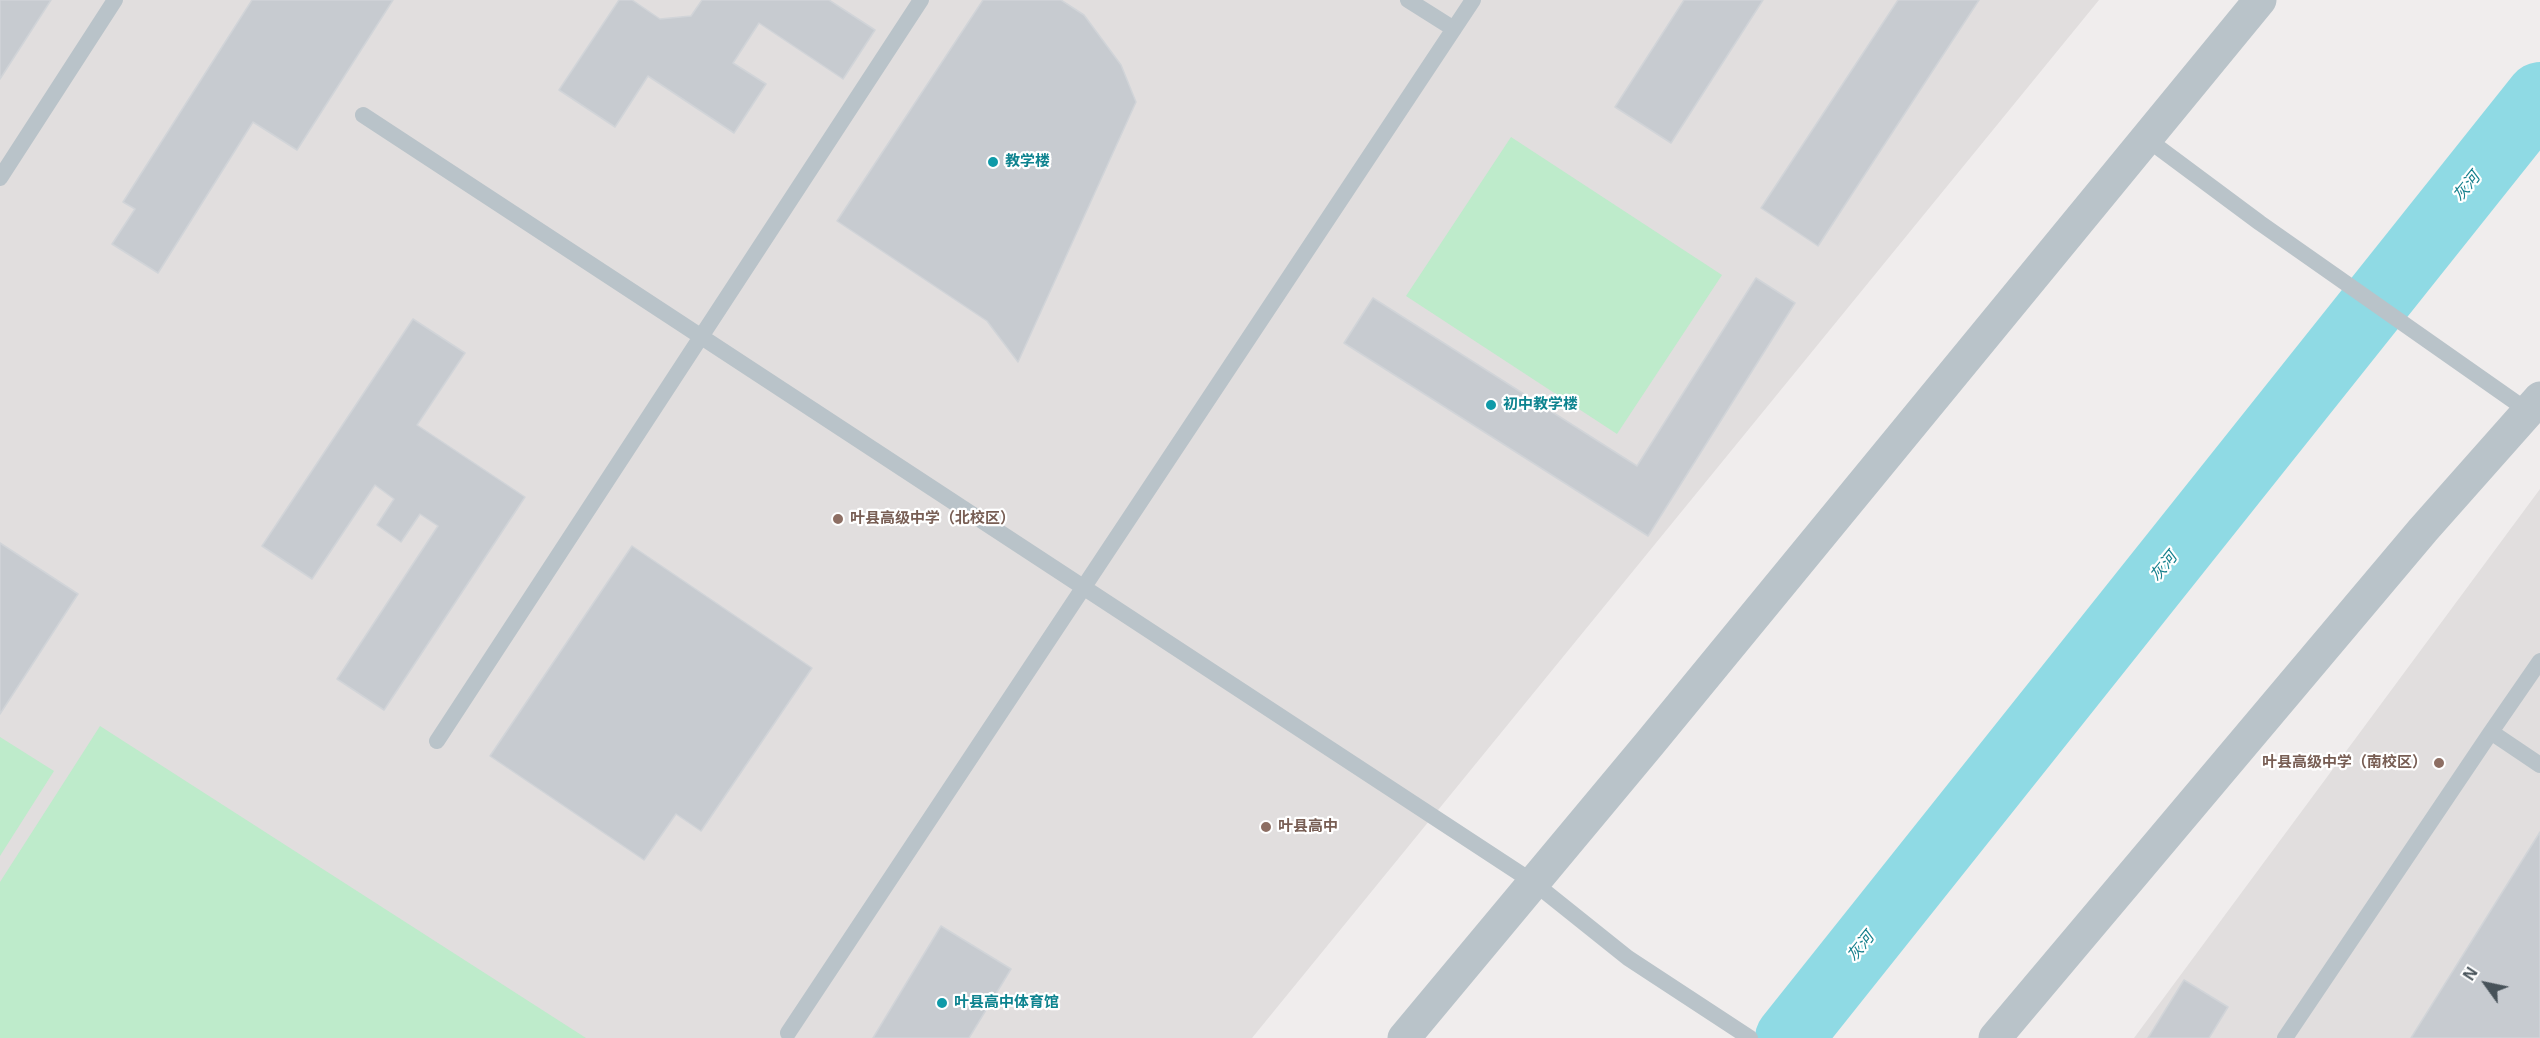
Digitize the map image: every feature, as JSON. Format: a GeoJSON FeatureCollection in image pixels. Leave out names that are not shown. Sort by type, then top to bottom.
{"type":"FeatureCollection","features":[{"type":"Feature","properties":{"kind":"street"},"geometry":{"type":"LineString","coordinates":[[1404,1038],[2259,0]]}},
{"type":"Feature","properties":{"kind":"street"},"geometry":{"type":"LineString","coordinates":[[1995,1038],[2423,530],[2534,404]]}},
{"type":"Feature","properties":{"kind":"lane"},"geometry":{"type":"LineString","coordinates":[[0,178],[114,0]]}},
{"type":"Feature","properties":{"kind":"lane"},"geometry":{"type":"LineString","coordinates":[[437,741],[921,0]]}},
{"type":"Feature","properties":{"kind":"lane"},"geometry":{"type":"LineString","coordinates":[[1408,0],[1454,29]]}},
{"type":"Feature","properties":{"kind":"lane"},"geometry":{"type":"LineString","coordinates":[[788,1033],[1473,0]]}},
{"type":"Feature","properties":{"kind":"lane"},"geometry":{"type":"LineString","coordinates":[[363,114],[1533,882],[1628,957],[1750,1038]]}},
{"type":"Feature","properties":{"kind":"lane"},"geometry":{"type":"LineString","coordinates":[[2146,139],[2260,223],[2490,383],[2534,404]]}},
{"type":"Feature","properties":{"kind":"lane"},"geometry":{"type":"LineString","coordinates":[[2285,1038],[2540,661]]}},
{"type":"Feature","properties":{"kind":"lane"},"geometry":{"type":"LineString","coordinates":[[2491,732],[2540,765]]}},
{"type":"Feature","properties":{"kind":"shaded area","name":"叶县高级中学（北校区）"},"geometry":{"type":"Polygon","coordinates":[[[0,0],[2099,0],[1252,1038],[0,1038],[0,0]]]}},
{"type":"Feature","properties":{"kind":"shaded area","name":"叶县高级中学（南校区）"},"geometry":{"type":"Polygon","coordinates":[[[2540,489],[2540,1038],[2134,1038],[2540,489]]]}},
{"type":"Feature","properties":{"kind":"green space"},"geometry":{"type":"Polygon","coordinates":[[[1511,137],[1722,275],[1617,434],[1406,296],[1511,137]]]}},
{"type":"Feature","properties":{"kind":"green space"},"geometry":{"type":"Polygon","coordinates":[[[100,726],[586,1038],[0,1038],[0,882],[100,726]]]}},
{"type":"Feature","properties":{"kind":"green space"},"geometry":{"type":"Polygon","coordinates":[[[0,737],[54,771],[0,856],[0,737]]]}},
{"type":"Feature","properties":{"kind":"building"},"geometry":{"type":"Polygon","coordinates":[[[0,0],[51,0],[0,79],[0,0]]]}},
{"type":"Feature","properties":{"kind":"building"},"geometry":{"type":"Polygon","coordinates":[[[252,0],[393,0],[297,150],[253,122],[158,273],[112,244],[135,209],[123,202],[252,0]]]}},
{"type":"Feature","properties":{"kind":"building"},"geometry":{"type":"Polygon","coordinates":[[[619,0],[632,0],[660,19],[691,16],[702,0],[829,0],[875,30],[843,79],[759,23],[733,63],[766,84],[734,133],[648,76],[615,127],[559,90],[619,0]]]}},
{"type":"Feature","properties":{"kind":"building","name":"教学楼"},"geometry":{"type":"Polygon","coordinates":[[[983,0],[1061,0],[1084,15],[1121,65],[1136,102],[1018,362],[987,321],[837,221],[983,0]]]}},
{"type":"Feature","properties":{"kind":"building"},"geometry":{"type":"Polygon","coordinates":[[[1684,0],[1763,0],[1671,143],[1615,107],[1684,0]]]}},
{"type":"Feature","properties":{"kind":"building"},"geometry":{"type":"Polygon","coordinates":[[[1898,0],[1979,0],[1818,246],[1761,208],[1898,0]]]}},
{"type":"Feature","properties":{"kind":"building","name":"初中教学楼"},"geometry":{"type":"Polygon","coordinates":[[[1756,278],[1795,303],[1648,536],[1344,343],[1373,298],[1637,466],[1756,278]]]}},
{"type":"Feature","properties":{"kind":"building"},"geometry":{"type":"Polygon","coordinates":[[[413,319],[465,353],[417,425],[525,497],[384,710],[337,679],[438,526],[420,514],[401,542],[377,525],[394,499],[375,485],[312,579],[262,546],[413,319]]]}},
{"type":"Feature","properties":{"kind":"building"},"geometry":{"type":"Polygon","coordinates":[[[0,543],[78,594],[0,714],[0,543]]]}},
{"type":"Feature","properties":{"kind":"building"},"geometry":{"type":"Polygon","coordinates":[[[632,546],[812,668],[701,831],[676,814],[644,860],[490,756],[632,546]]]}},
{"type":"Feature","properties":{"kind":"building"},"geometry":{"type":"Polygon","coordinates":[[[2540,832],[2540,1038],[2411,1038],[2540,832]]]}},
{"type":"Feature","properties":{"kind":"building","name":"叶县高中体育馆"},"geometry":{"type":"Polygon","coordinates":[[[941,926],[1011,969],[969,1038],[873,1038],[941,926]]]}},
{"type":"Feature","properties":{"kind":"building"},"geometry":{"type":"Polygon","coordinates":[[[2184,980],[2228,1007],[2209,1038],[2148,1038],[2184,980]]]}},
{"type":"Feature","properties":{"kind":"waterway","name":"灰河"},"geometry":{"type":"LineString","coordinates":[[1789,1038],[2540,96]]}},
{"type":"Feature","properties":{"kind":"place","name":"教学楼"},"geometry":{"type":"Point","coordinates":[993,162]}},
{"type":"Feature","properties":{"kind":"place","name":"初中教学楼"},"geometry":{"type":"Point","coordinates":[1491,405]}},
{"type":"Feature","properties":{"kind":"place","name":"叶县高级中学（北校区）"},"geometry":{"type":"Point","coordinates":[838,519]}},
{"type":"Feature","properties":{"kind":"place","name":"叶县高级中学（南校区）"},"geometry":{"type":"Point","coordinates":[2439,763]}},
{"type":"Feature","properties":{"kind":"place","name":"叶县高中"},"geometry":{"type":"Point","coordinates":[1266,827]}},
{"type":"Feature","properties":{"kind":"place","name":"叶县高中体育馆"},"geometry":{"type":"Point","coordinates":[942,1003]}}]}
